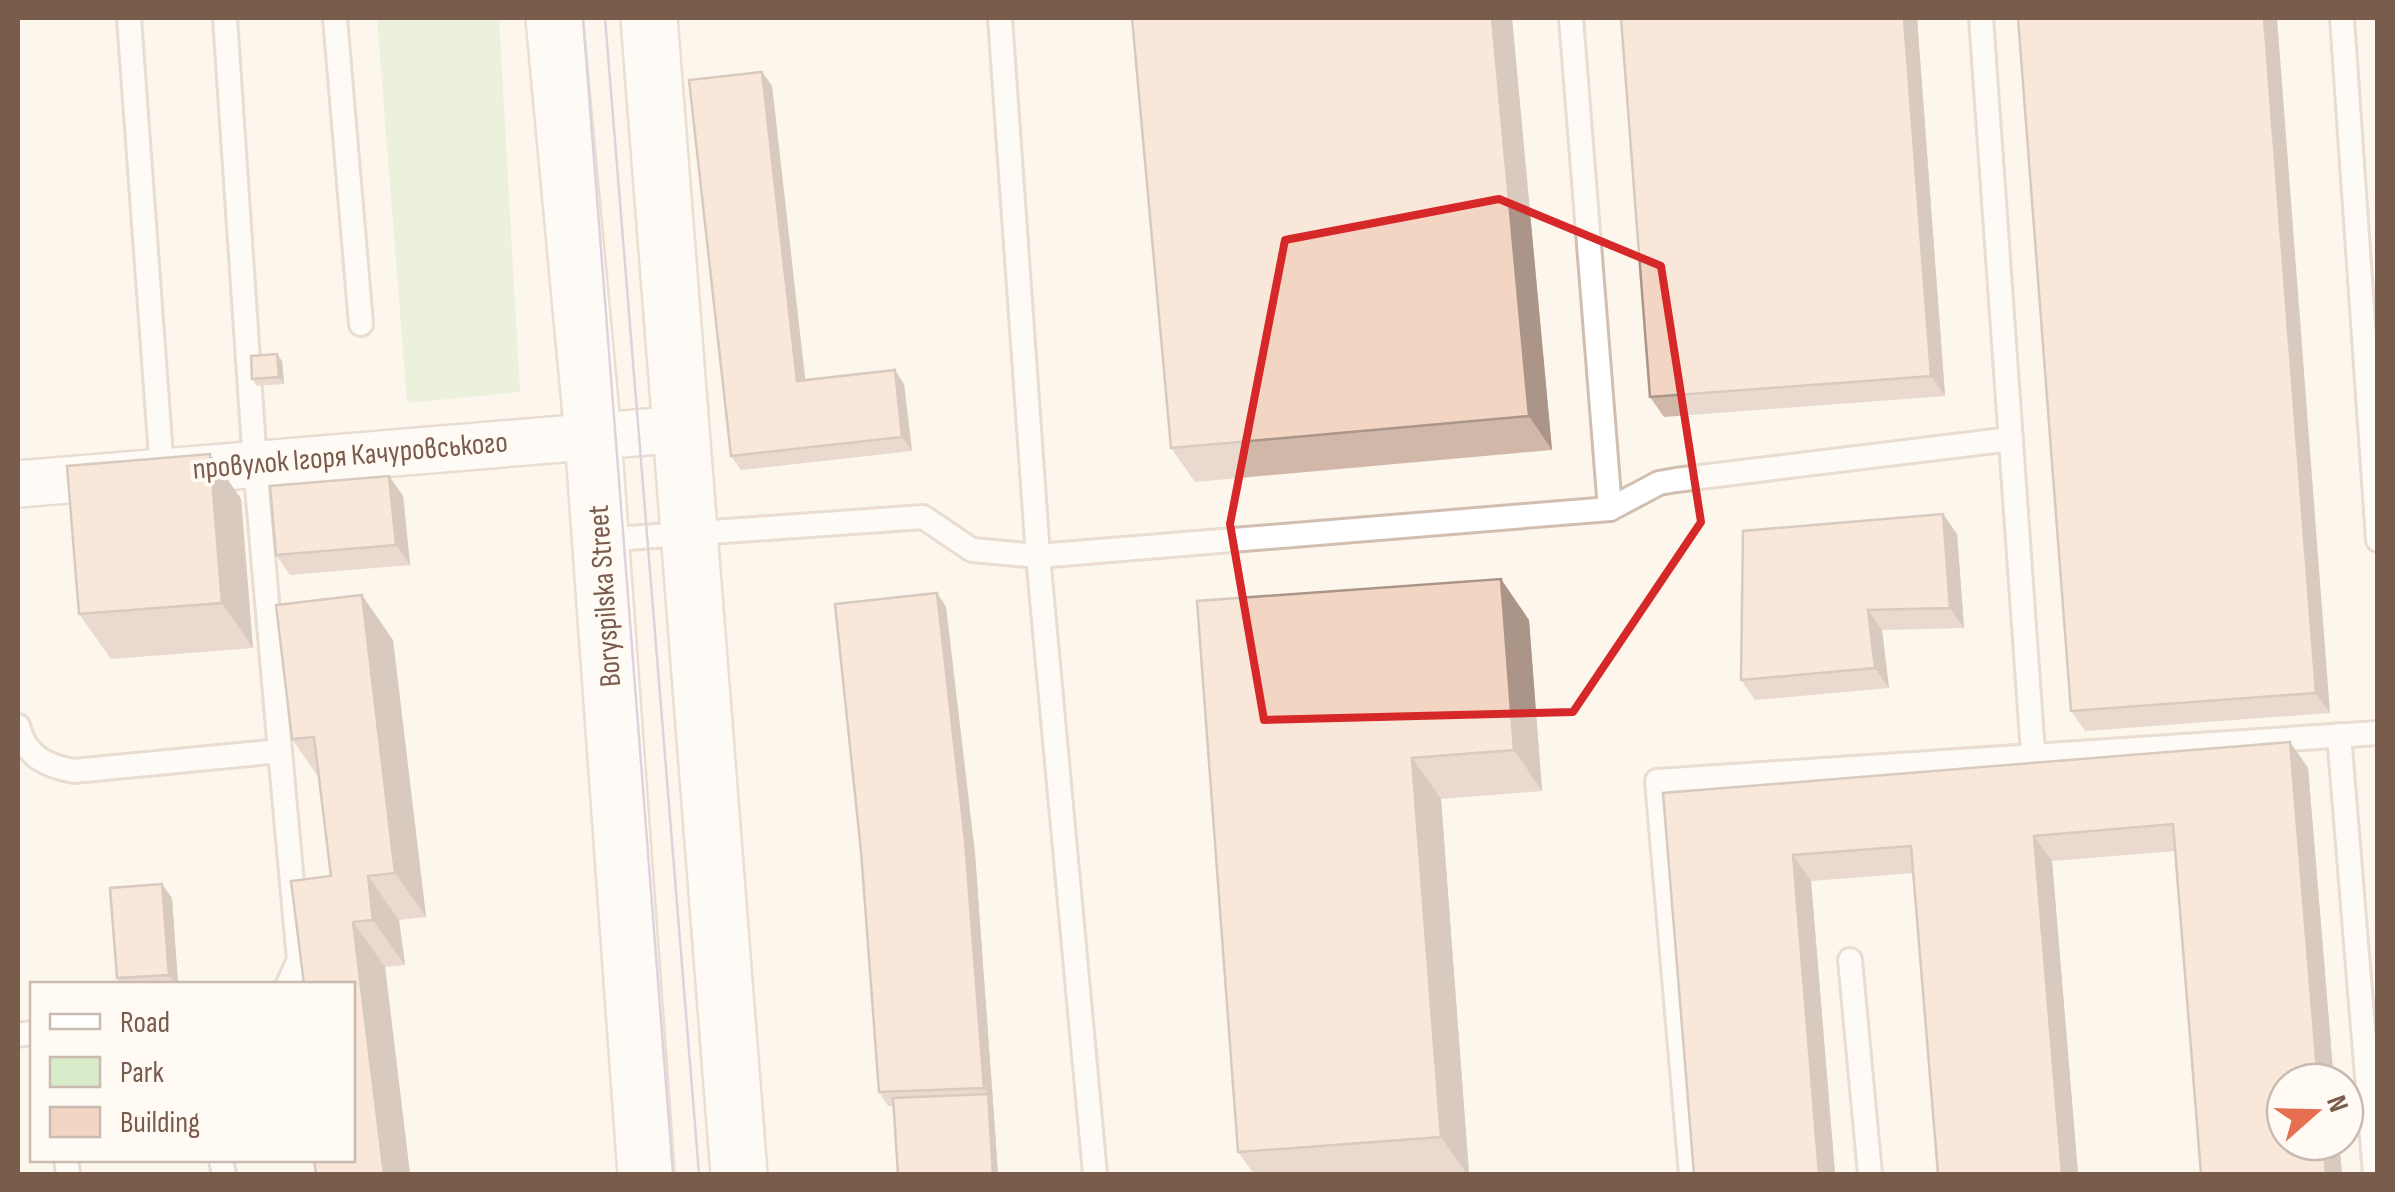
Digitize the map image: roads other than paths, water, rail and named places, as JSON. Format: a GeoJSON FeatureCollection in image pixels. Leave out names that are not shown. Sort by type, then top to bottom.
{"type":"FeatureCollection","features":[{"type":"Feature","properties":{"kind":"main road","name":"Boryspilska Street"},"geometry":{"type":"LineString","coordinates":[[554,18],[593,436],[646,1174]]}},
{"type":"Feature","properties":{"kind":"main road"},"geometry":{"type":"LineString","coordinates":[[649,18],[739,1174]]}},
{"type":"Feature","properties":{"kind":"street","name":"провулок Ігоря Качуровського"},"geometry":{"type":"LineString","coordinates":[[18,484],[683,429]]}},
{"type":"Feature","properties":{"kind":"lane"},"geometry":{"type":"LineString","coordinates":[[129,18],[162,472]]}},
{"type":"Feature","properties":{"kind":"lane"},"geometry":{"type":"LineString","coordinates":[[225,18],[254,464],[299,960],[289,982]]}},
{"type":"Feature","properties":{"kind":"lane"},"geometry":{"type":"LineString","coordinates":[[336,18],[361,324]]}},
{"type":"Feature","properties":{"kind":"lane"},"geometry":{"type":"LineString","coordinates":[[1000,18],[1038,556],[1095,1174]]}},
{"type":"Feature","properties":{"kind":"lane"},"geometry":{"type":"LineString","coordinates":[[1571,18],[1610,508]]}},
{"type":"Feature","properties":{"kind":"lane"},"geometry":{"type":"LineString","coordinates":[[1981,18],[2033,754]]}},
{"type":"Feature","properties":{"kind":"lane"},"geometry":{"type":"LineString","coordinates":[[2342,18],[2378,540]]}},
{"type":"Feature","properties":{"kind":"lane"},"geometry":{"type":"LineString","coordinates":[[600,540],[923,517],[972,550],[1038,556],[1610,508],[1659,483],[1676,480],[2011,439]]}},
{"type":"Feature","properties":{"kind":"lane"},"geometry":{"type":"LineString","coordinates":[[18,726],[22,743],[46,766],[74,771],[280,751]]}},
{"type":"Feature","properties":{"kind":"lane"},"geometry":{"type":"LineString","coordinates":[[1690,1174],[1657,781],[2378,733]]}},
{"type":"Feature","properties":{"kind":"lane"},"geometry":{"type":"LineString","coordinates":[[2339,735],[2375,1174]]}},
{"type":"Feature","properties":{"kind":"lane"},"geometry":{"type":"LineString","coordinates":[[1850,960],[1870,1174]]}},
{"type":"Feature","properties":{"kind":"tram line"},"geometry":{"type":"LineString","coordinates":[[583,18],[673,1174]]}},
{"type":"Feature","properties":{"kind":"tram line"},"geometry":{"type":"LineString","coordinates":[[605,18],[699,1174]]}}]}
